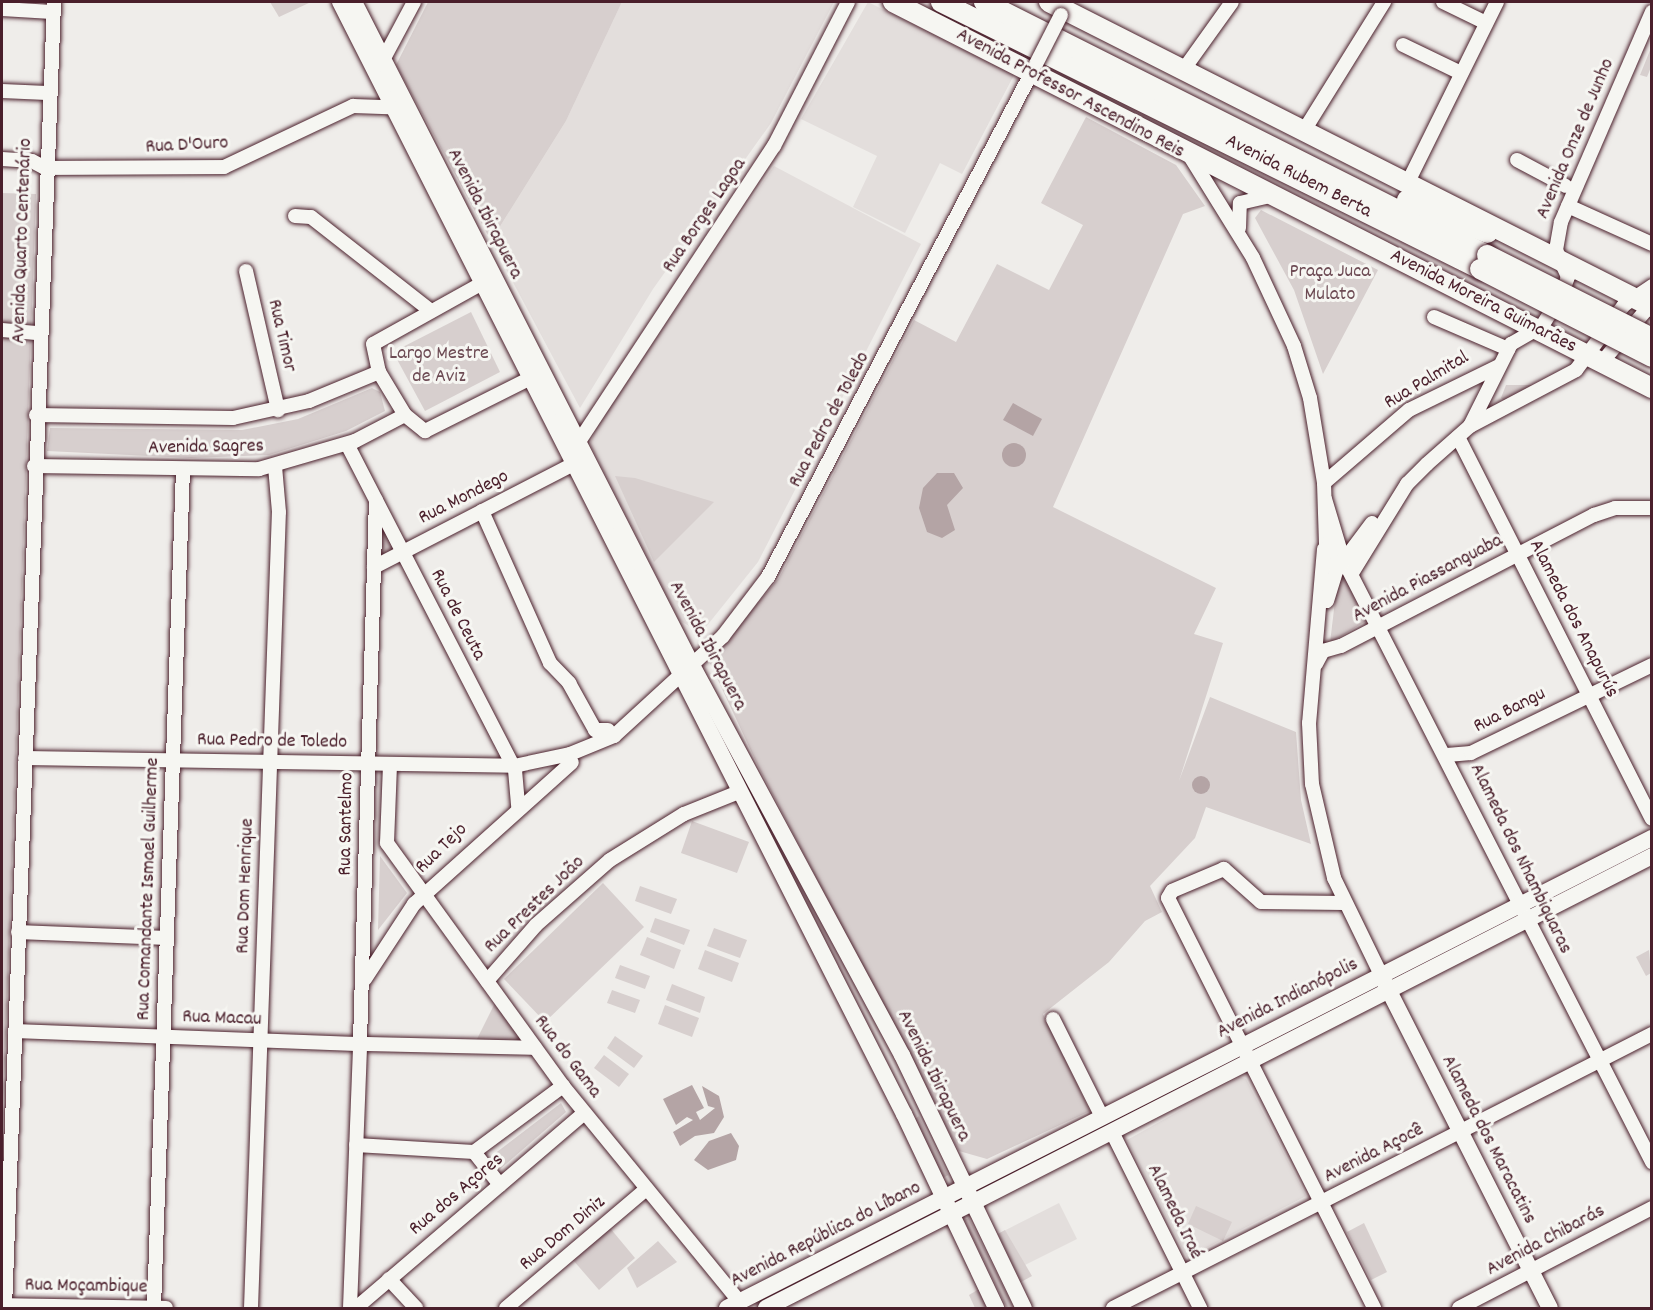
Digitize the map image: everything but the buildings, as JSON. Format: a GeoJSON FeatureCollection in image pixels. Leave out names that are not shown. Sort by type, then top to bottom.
{"type":"FeatureCollection","features":[{"type":"Feature","properties":{"kind":"highway","name":"Avenida Professor Ascendino Reis"},"geometry":{"type":"LineString","coordinates":[[893,2],[1034,67],[1186,151]]}},
{"type":"Feature","properties":{"kind":"highway","name":"Avenida Rubem Berta"},"geometry":{"type":"LineString","coordinates":[[941,2],[1361,209],[1652,338]]}},
{"type":"Feature","properties":{"kind":"highway","name":"Avenida Rubem Berta"},"geometry":{"type":"LineString","coordinates":[[984,2],[1207,113],[1483,262],[1652,357]]}},
{"type":"Feature","properties":{"kind":"highway"},"geometry":{"type":"LineString","coordinates":[[1061,7],[1647,300]]}},
{"type":"Feature","properties":{"kind":"highway"},"geometry":{"type":"LineString","coordinates":[[1207,113],[1455,221],[1482,231],[1509,233]]}},
{"type":"Feature","properties":{"kind":"highway","name":"Avenida Moreira Guimarães"},"geometry":{"type":"LineString","coordinates":[[1186,151],[1650,387]]}},
{"type":"Feature","properties":{"kind":"highway"},"geometry":{"type":"LineString","coordinates":[[1272,196],[1361,209]]}},
{"type":"Feature","properties":{"kind":"highway"},"geometry":{"type":"LineString","coordinates":[[1650,387],[1644,364],[1652,344]]}},
{"type":"Feature","properties":{"kind":"main road","name":"Avenida Ibirapuera"},"geometry":{"type":"LineString","coordinates":[[339,2],[389,107],[572,465],[902,1055],[1024,1308]]}},
{"type":"Feature","properties":{"kind":"main road","name":"Avenida Ibirapuera"},"geometry":{"type":"LineString","coordinates":[[354,2],[578,442],[685,664],[739,792],[996,1308]]}},
{"type":"Feature","properties":{"kind":"main road"},"geometry":{"type":"LineString","coordinates":[[555,432],[578,442]]}},
{"type":"Feature","properties":{"kind":"main road"},"geometry":{"type":"LineString","coordinates":[[685,664],[705,654]]}},
{"type":"Feature","properties":{"kind":"main road","name":"Avenida Indianópolis"},"geometry":{"type":"LineString","coordinates":[[943,1199],[1520,905],[1651,835]]}},
{"type":"Feature","properties":{"kind":"main road","name":"Avenida Indianópolis"},"geometry":{"type":"LineString","coordinates":[[951,1215],[1652,856]]}},
{"type":"Feature","properties":{"kind":"main road"},"geometry":{"type":"LineString","coordinates":[[1381,975],[1389,992]]}},
{"type":"Feature","properties":{"kind":"main road","name":"Alameda dos Maracatins"},"geometry":{"type":"LineString","coordinates":[[1389,992],[1550,1308]]}},
{"type":"Feature","properties":{"kind":"main road"},"geometry":{"type":"LineString","coordinates":[[949,1156],[993,1173]]}},
{"type":"Feature","properties":{"kind":"main road","name":"Avenida República do Líbano"},"geometry":{"type":"LineString","coordinates":[[733,1305],[943,1199]]}},
{"type":"Feature","properties":{"kind":"main road","name":"Avenida República do Líbano"},"geometry":{"type":"LineString","coordinates":[[766,1308],[788,1303],[951,1215]]}},
{"type":"Feature","properties":{"kind":"main road"},"geometry":{"type":"LineString","coordinates":[[788,1303],[792,1283],[810,1267]]}},
{"type":"Feature","properties":{"kind":"street"},"geometry":{"type":"LineString","coordinates":[[383,60],[414,2]]}},
{"type":"Feature","properties":{"kind":"street","name":"Rua Borges Lagoa"},"geometry":{"type":"LineString","coordinates":[[578,442],[768,156],[848,2]]}},
{"type":"Feature","properties":{"kind":"street"},"geometry":{"type":"LineString","coordinates":[[1184,69],[1232,2]]}},
{"type":"Feature","properties":{"kind":"street"},"geometry":{"type":"LineString","coordinates":[[1305,129],[1384,2]]}},
{"type":"Feature","properties":{"kind":"street"},"geometry":{"type":"LineString","coordinates":[[1443,2],[1486,23]]}},
{"type":"Feature","properties":{"kind":"street"},"geometry":{"type":"LineString","coordinates":[[1409,180],[1497,2]]}},
{"type":"Feature","properties":{"kind":"street"},"geometry":{"type":"LineString","coordinates":[[2,9],[53,7]]}},
{"type":"Feature","properties":{"kind":"street","name":"Avenida Quarto Centenário"},"geometry":{"type":"LineString","coordinates":[[4,1306],[45,168],[53,7]]}},
{"type":"Feature","properties":{"kind":"street","name":"Rua Pedro de Toledo"},"geometry":{"type":"LineString","coordinates":[[705,654],[752,600],[789,542],[1034,67],[1061,7]]}},
{"type":"Feature","properties":{"kind":"street","name":"Avenida Onze de Junho"},"geometry":{"type":"LineString","coordinates":[[1470,426],[1508,349],[1537,330],[1557,305],[1568,277],[1557,257],[1558,233],[1652,12]]}},
{"type":"Feature","properties":{"kind":"street"},"geometry":{"type":"LineString","coordinates":[[1403,45],[1461,73]]}},
{"type":"Feature","properties":{"kind":"street"},"geometry":{"type":"LineString","coordinates":[[2,91],[48,93]]}},
{"type":"Feature","properties":{"kind":"street","name":"Rua D'Ouro"},"geometry":{"type":"LineString","coordinates":[[2,159],[32,161],[45,168],[224,167],[352,106],[389,107]]}},
{"type":"Feature","properties":{"kind":"street","name":"Avenida Professor Ascendino Reis"},"geometry":{"type":"LineString","coordinates":[[1186,151],[1219,198],[1243,241],[1299,360],[1324,483],[1325,538],[1336,572]]}},
{"type":"Feature","properties":{"kind":"street"},"geometry":{"type":"LineString","coordinates":[[1517,160],[1566,186]]}},
{"type":"Feature","properties":{"kind":"street"},"geometry":{"type":"LineString","coordinates":[[1219,198],[1226,194],[1237,206],[1251,197],[1272,196]]}},
{"type":"Feature","properties":{"kind":"street","name":"Avenida Professor Ascendino Reis"},"geometry":{"type":"LineString","coordinates":[[1237,206],[1243,241]]}},
{"type":"Feature","properties":{"kind":"street"},"geometry":{"type":"LineString","coordinates":[[1568,206],[1652,244]]}},
{"type":"Feature","properties":{"kind":"street"},"geometry":{"type":"LineString","coordinates":[[295,216],[311,216],[431,311]]}},
{"type":"Feature","properties":{"kind":"street","name":"Rua Timor"},"geometry":{"type":"LineString","coordinates":[[246,271],[279,410]]}},
{"type":"Feature","properties":{"kind":"street"},"geometry":{"type":"LineString","coordinates":[[479,285],[373,344],[379,372],[405,415],[417,429],[429,431],[529,379]]}},
{"type":"Feature","properties":{"kind":"street"},"geometry":{"type":"LineString","coordinates":[[1352,573],[1407,484],[1470,426],[1508,409],[1596,358],[1647,300]]}},
{"type":"Feature","properties":{"kind":"street","name":"Rua Palmital"},"geometry":{"type":"LineString","coordinates":[[1434,317],[1508,349]]}},
{"type":"Feature","properties":{"kind":"street"},"geometry":{"type":"LineString","coordinates":[[2,330],[39,333]]}},
{"type":"Feature","properties":{"kind":"street","name":"Rua Palmital"},"geometry":{"type":"LineString","coordinates":[[1324,483],[1409,410],[1499,366]]}},
{"type":"Feature","properties":{"kind":"street","name":"Avenida Sagres"},"geometry":{"type":"LineString","coordinates":[[36,415],[223,418],[279,410],[379,372]]}},
{"type":"Feature","properties":{"kind":"street"},"geometry":{"type":"LineString","coordinates":[[1491,386],[1508,409]]}},
{"type":"Feature","properties":{"kind":"street","name":"Avenida Sagres"},"geometry":{"type":"LineString","coordinates":[[34,466],[183,471],[275,466],[347,444],[405,415]]}},
{"type":"Feature","properties":{"kind":"street","name":"Alameda dos Anapurús"},"geometry":{"type":"LineString","coordinates":[[1458,437],[1652,819]]}},
{"type":"Feature","properties":{"kind":"street","name":"Rua de Ceuta"},"geometry":{"type":"LineString","coordinates":[[347,444],[515,766],[520,787],[518,807]]}},
{"type":"Feature","properties":{"kind":"street","name":"Rua Mondego"},"geometry":{"type":"LineString","coordinates":[[374,567],[572,465]]}},
{"type":"Feature","properties":{"kind":"street","name":"Rua Dom Henrique"},"geometry":{"type":"LineString","coordinates":[[251,1308],[279,512],[275,466]]}},
{"type":"Feature","properties":{"kind":"street","name":"Rua Comandante Ismael Guilherme"},"geometry":{"type":"LineString","coordinates":[[154,1308],[183,471]]}},
{"type":"Feature","properties":{"kind":"street","name":"Alameda dos Nhambiquaras"},"geometry":{"type":"LineString","coordinates":[[1325,499],[1343,559],[1447,755],[1520,905],[1652,1162]]}},
{"type":"Feature","properties":{"kind":"street","name":"Rua Santelmo"},"geometry":{"type":"LineString","coordinates":[[350,1308],[363,984],[367,764],[376,500]]}},
{"type":"Feature","properties":{"kind":"street"},"geometry":{"type":"LineString","coordinates":[[1381,975],[1344,903],[1325,853],[1311,784],[1313,668],[1336,572],[1343,559],[1362,536],[1393,504]]}},
{"type":"Feature","properties":{"kind":"street","name":"Avenida Piassanguaba"},"geometry":{"type":"LineString","coordinates":[[1320,640],[1380,627],[1605,510],[1652,508]]}},
{"type":"Feature","properties":{"kind":"street"},"geometry":{"type":"LineString","coordinates":[[482,511],[550,663],[569,683],[601,734]]}},
{"type":"Feature","properties":{"kind":"street"},"geometry":{"type":"LineString","coordinates":[[1328,514],[1343,537],[1362,536]]}},
{"type":"Feature","properties":{"kind":"street"},"geometry":{"type":"LineString","coordinates":[[1320,640],[1325,538]]}},
{"type":"Feature","properties":{"kind":"street","name":"Rua Pedro de Toledo"},"geometry":{"type":"LineString","coordinates":[[25,758],[515,766],[541,770],[571,758],[685,664]]}},
{"type":"Feature","properties":{"kind":"street","name":"Rua Bangu"},"geometry":{"type":"LineString","coordinates":[[1447,755],[1471,753],[1652,665]]}},
{"type":"Feature","properties":{"kind":"street","name":"Rua Tejo"},"geometry":{"type":"LineString","coordinates":[[363,984],[396,926],[424,894],[571,758]]}},
{"type":"Feature","properties":{"kind":"street"},"geometry":{"type":"LineString","coordinates":[[366,842],[387,843],[390,764]]}},
{"type":"Feature","properties":{"kind":"street","name":"Rua Prestes João"},"geometry":{"type":"LineString","coordinates":[[487,981],[536,925],[610,860],[684,814],[739,792]]}},
{"type":"Feature","properties":{"kind":"street","name":"Rua do Gama"},"geometry":{"type":"LineString","coordinates":[[387,843],[563,1086],[733,1305]]}},
{"type":"Feature","properties":{"kind":"street"},"geometry":{"type":"LineString","coordinates":[[1344,903],[1261,902],[1224,869],[1172,891],[1170,903],[1374,1308]]}},
{"type":"Feature","properties":{"kind":"street"},"geometry":{"type":"LineString","coordinates":[[18,932],[167,938]]}},
{"type":"Feature","properties":{"kind":"street"},"geometry":{"type":"LineString","coordinates":[[1053,1019],[1102,1117]]}},
{"type":"Feature","properties":{"kind":"street","name":"Rua Macau"},"geometry":{"type":"LineString","coordinates":[[15,1031],[535,1048]]}},
{"type":"Feature","properties":{"kind":"street","name":"Avenida Açocê"},"geometry":{"type":"LineString","coordinates":[[1113,1308],[1652,1034]]}},
{"type":"Feature","properties":{"kind":"street"},"geometry":{"type":"LineString","coordinates":[[356,1145],[474,1152],[563,1086]]}},
{"type":"Feature","properties":{"kind":"street","name":"Rua dos Açores"},"geometry":{"type":"LineString","coordinates":[[356,1308],[584,1113]]}},
{"type":"Feature","properties":{"kind":"street","name":"Alameda Iraé"},"geometry":{"type":"LineString","coordinates":[[1112,1132],[1200,1308]]}},
{"type":"Feature","properties":{"kind":"street"},"geometry":{"type":"LineString","coordinates":[[474,1152],[500,1185]]}},
{"type":"Feature","properties":{"kind":"street","name":"Rua Dom Diniz"},"geometry":{"type":"LineString","coordinates":[[506,1308],[645,1190]]}},
{"type":"Feature","properties":{"kind":"street","name":"Avenida Chibarás"},"geometry":{"type":"LineString","coordinates":[[1459,1308],[1652,1208]]}},
{"type":"Feature","properties":{"kind":"street"},"geometry":{"type":"LineString","coordinates":[[389,1279],[416,1308]]}},
{"type":"Feature","properties":{"kind":"street","name":"Rua Moçambique"},"geometry":{"type":"LineString","coordinates":[[4,1306],[166,1308]]}},
{"type":"Feature","properties":{"kind":"shaded area"},"geometry":{"type":"Polygon","coordinates":[[[622,2],[834,2],[771,123],[653,289],[580,408],[491,241],[566,121],[622,2]]]}},
{"type":"Feature","properties":{"kind":"shaded area"},"geometry":{"type":"Polygon","coordinates":[[[868,2],[1014,75],[962,174],[940,163],[905,233],[853,207],[877,156],[801,119],[868,2]]]}},
{"type":"Feature","properties":{"kind":"shaded area"},"geometry":{"type":"Polygon","coordinates":[[[774,166],[921,244],[758,562],[701,633],[679,620],[590,444],[599,422],[774,166]]]}},
{"type":"Feature","properties":{"kind":"shaded area"},"geometry":{"type":"Polygon","coordinates":[[[1013,403],[1042,419],[1033,436],[1003,420],[1013,403]]]}},
{"type":"Feature","properties":{"kind":"shaded area"},"geometry":{"type":"Polygon","coordinates":[[[1014,443],[1022,447],[1026,455],[1022,463],[1014,467],[1006,463],[1002,455],[1006,447],[1014,443]]]}},
{"type":"Feature","properties":{"kind":"shaded area"},"geometry":{"type":"Polygon","coordinates":[[[937,473],[954,473],[963,488],[947,505],[955,530],[942,538],[927,532],[919,508],[923,488],[937,473]]]}},
{"type":"Feature","properties":{"kind":"shaded area"},"geometry":{"type":"Polygon","coordinates":[[[1197,776],[1205,776],[1210,781],[1208,792],[1197,794],[1192,789],[1192,781],[1197,776]]]}},
{"type":"Feature","properties":{"kind":"shaded area"},"geometry":{"type":"Polygon","coordinates":[[[1240,1077],[1246,1079],[1306,1196],[1187,1258],[1127,1140],[1240,1077]]]}},
{"type":"Feature","properties":{"kind":"shaded area"},"geometry":{"type":"Polygon","coordinates":[[[692,1085],[704,1108],[696,1112],[700,1120],[715,1108],[708,1106],[702,1086],[719,1096],[724,1117],[714,1133],[695,1136],[680,1146],[673,1132],[693,1120],[687,1117],[676,1125],[663,1099],[692,1085]]]}},
{"type":"Feature","properties":{"kind":"shaded area"},"geometry":{"type":"Polygon","coordinates":[[[731,1133],[739,1146],[736,1160],[708,1170],[694,1160],[709,1141],[731,1133]]]}},
{"type":"Feature","properties":{"kind":"shaded area"},"geometry":{"type":"Polygon","coordinates":[[[1059,1203],[1077,1239],[1015,1270],[998,1234],[1059,1203]]]}},
{"type":"Feature","properties":{"kind":"green space"},"geometry":{"type":"Polygon","coordinates":[[[270,2],[311,2],[279,17],[270,2]]]}},
{"type":"Feature","properties":{"kind":"green space"},"geometry":{"type":"Polygon","coordinates":[[[428,2],[622,2],[566,121],[491,241],[396,65],[428,2]]]}},
{"type":"Feature","properties":{"kind":"green space"},"geometry":{"type":"Polygon","coordinates":[[[1651,48],[1651,67],[1647,77],[1640,75],[1651,48]]]}},
{"type":"Feature","properties":{"kind":"green space"},"geometry":{"type":"Polygon","coordinates":[[[1086,117],[1176,165],[1205,206],[1183,214],[1053,507],[1216,588],[1194,634],[1223,643],[1179,781],[1210,697],[1296,732],[1301,800],[1311,844],[1206,807],[1195,838],[1150,886],[1162,912],[1145,921],[1109,962],[1043,1014],[1090,1111],[987,1159],[959,1151],[759,768],[709,661],[779,578],[914,320],[956,342],[997,264],[1049,290],[1083,225],[1041,203],[1086,117]]]}},
{"type":"Feature","properties":{"kind":"green space"},"geometry":{"type":"Polygon","coordinates":[[[2,193],[36,194],[2,1143],[2,193]]]}},
{"type":"Feature","properties":{"kind":"green space","name":"Praça Juca Mulato"},"geometry":{"type":"Polygon","coordinates":[[[1261,210],[1378,270],[1323,374],[1294,290],[1255,218],[1261,210]]]}},
{"type":"Feature","properties":{"kind":"green space","name":"Largo Mestre de Aviz"},"geometry":{"type":"Polygon","coordinates":[[[471,312],[500,372],[425,411],[393,352],[471,312]]]}},
{"type":"Feature","properties":{"kind":"green space"},"geometry":{"type":"Polygon","coordinates":[[[1506,385],[1541,385],[1506,402],[1501,398],[1506,385]]]}},
{"type":"Feature","properties":{"kind":"green space"},"geometry":{"type":"Polygon","coordinates":[[[372,388],[380,392],[385,411],[346,431],[269,455],[191,458],[47,451],[50,428],[242,430],[298,419],[372,388]]]}},
{"type":"Feature","properties":{"kind":"green space"},"geometry":{"type":"Polygon","coordinates":[[[615,476],[635,478],[714,502],[654,562],[615,476]]]}},
{"type":"Feature","properties":{"kind":"green space"},"geometry":{"type":"Polygon","coordinates":[[[381,523],[393,549],[382,555],[381,523]]]}},
{"type":"Feature","properties":{"kind":"green space"},"geometry":{"type":"Polygon","coordinates":[[[1343,573],[1366,621],[1330,643],[1338,576],[1343,573]]]}},
{"type":"Feature","properties":{"kind":"green space"},"geometry":{"type":"Polygon","coordinates":[[[692,821],[749,842],[737,873],[681,853],[692,821]]]}},
{"type":"Feature","properties":{"kind":"green space"},"geometry":{"type":"Polygon","coordinates":[[[380,856],[407,893],[378,930],[380,856]]]}},
{"type":"Feature","properties":{"kind":"green space"},"geometry":{"type":"Polygon","coordinates":[[[603,883],[644,927],[545,1022],[504,979],[603,883]]]}},
{"type":"Feature","properties":{"kind":"green space"},"geometry":{"type":"Polygon","coordinates":[[[640,886],[677,899],[671,914],[635,901],[640,886]]]}},
{"type":"Feature","properties":{"kind":"green space"},"geometry":{"type":"Polygon","coordinates":[[[655,918],[690,930],[684,945],[650,932],[655,918]]]}},
{"type":"Feature","properties":{"kind":"green space"},"geometry":{"type":"Polygon","coordinates":[[[714,928],[747,940],[740,958],[707,946],[714,928]]]}},
{"type":"Feature","properties":{"kind":"green space"},"geometry":{"type":"Polygon","coordinates":[[[647,937],[681,950],[674,969],[640,955],[647,937]]]}},
{"type":"Feature","properties":{"kind":"green space"},"geometry":{"type":"Polygon","coordinates":[[[705,950],[739,963],[732,982],[698,969],[705,950]]]}},
{"type":"Feature","properties":{"kind":"green space"},"geometry":{"type":"Polygon","coordinates":[[[1649,950],[1651,973],[1646,976],[1636,957],[1649,950]]]}},
{"type":"Feature","properties":{"kind":"green space"},"geometry":{"type":"Polygon","coordinates":[[[620,965],[650,976],[645,989],[615,978],[620,965]]]}},
{"type":"Feature","properties":{"kind":"green space"},"geometry":{"type":"Polygon","coordinates":[[[672,984],[705,997],[700,1013],[666,1000],[672,984]]]}},
{"type":"Feature","properties":{"kind":"green space"},"geometry":{"type":"Polygon","coordinates":[[[612,990],[640,1000],[635,1013],[607,1003],[612,990]]]}},
{"type":"Feature","properties":{"kind":"green space"},"geometry":{"type":"Polygon","coordinates":[[[496,1001],[527,1044],[475,1043],[496,1001]]]}},
{"type":"Feature","properties":{"kind":"green space"},"geometry":{"type":"Polygon","coordinates":[[[665,1005],[699,1018],[692,1037],[658,1024],[665,1005]]]}},
{"type":"Feature","properties":{"kind":"green space"},"geometry":{"type":"Polygon","coordinates":[[[615,1036],[643,1056],[634,1068],[607,1048],[615,1036]]]}},
{"type":"Feature","properties":{"kind":"green space"},"geometry":{"type":"Polygon","coordinates":[[[604,1055],[629,1074],[619,1087],[594,1068],[604,1055]]]}},
{"type":"Feature","properties":{"kind":"green space"},"geometry":{"type":"Polygon","coordinates":[[[561,1103],[566,1112],[499,1170],[489,1158],[561,1103]]]}},
{"type":"Feature","properties":{"kind":"green space"},"geometry":{"type":"Polygon","coordinates":[[[919,1116],[948,1175],[943,1178],[915,1119],[919,1116]]]}},
{"type":"Feature","properties":{"kind":"green space"},"geometry":{"type":"Polygon","coordinates":[[[1196,1206],[1232,1222],[1223,1241],[1188,1224],[1196,1206]]]}},
{"type":"Feature","properties":{"kind":"green space"},"geometry":{"type":"Polygon","coordinates":[[[969,1218],[1014,1308],[1007,1308],[964,1220],[969,1218]]]}},
{"type":"Feature","properties":{"kind":"green space"},"geometry":{"type":"Polygon","coordinates":[[[1364,1223],[1387,1272],[1371,1280],[1347,1232],[1364,1223]]]}},
{"type":"Feature","properties":{"kind":"green space"},"geometry":{"type":"Polygon","coordinates":[[[610,1228],[635,1258],[599,1290],[573,1260],[610,1228]]]}},
{"type":"Feature","properties":{"kind":"green space"},"geometry":{"type":"Polygon","coordinates":[[[1005,1230],[1032,1276],[1021,1282],[998,1234],[1005,1230]]]}},
{"type":"Feature","properties":{"kind":"green space"},"geometry":{"type":"Polygon","coordinates":[[[658,1241],[677,1262],[637,1288],[627,1268],[658,1241]]]}},
{"type":"Feature","properties":{"kind":"green space"},"geometry":{"type":"Polygon","coordinates":[[[979,1289],[989,1308],[975,1308],[969,1295],[979,1289]]]}}]}
